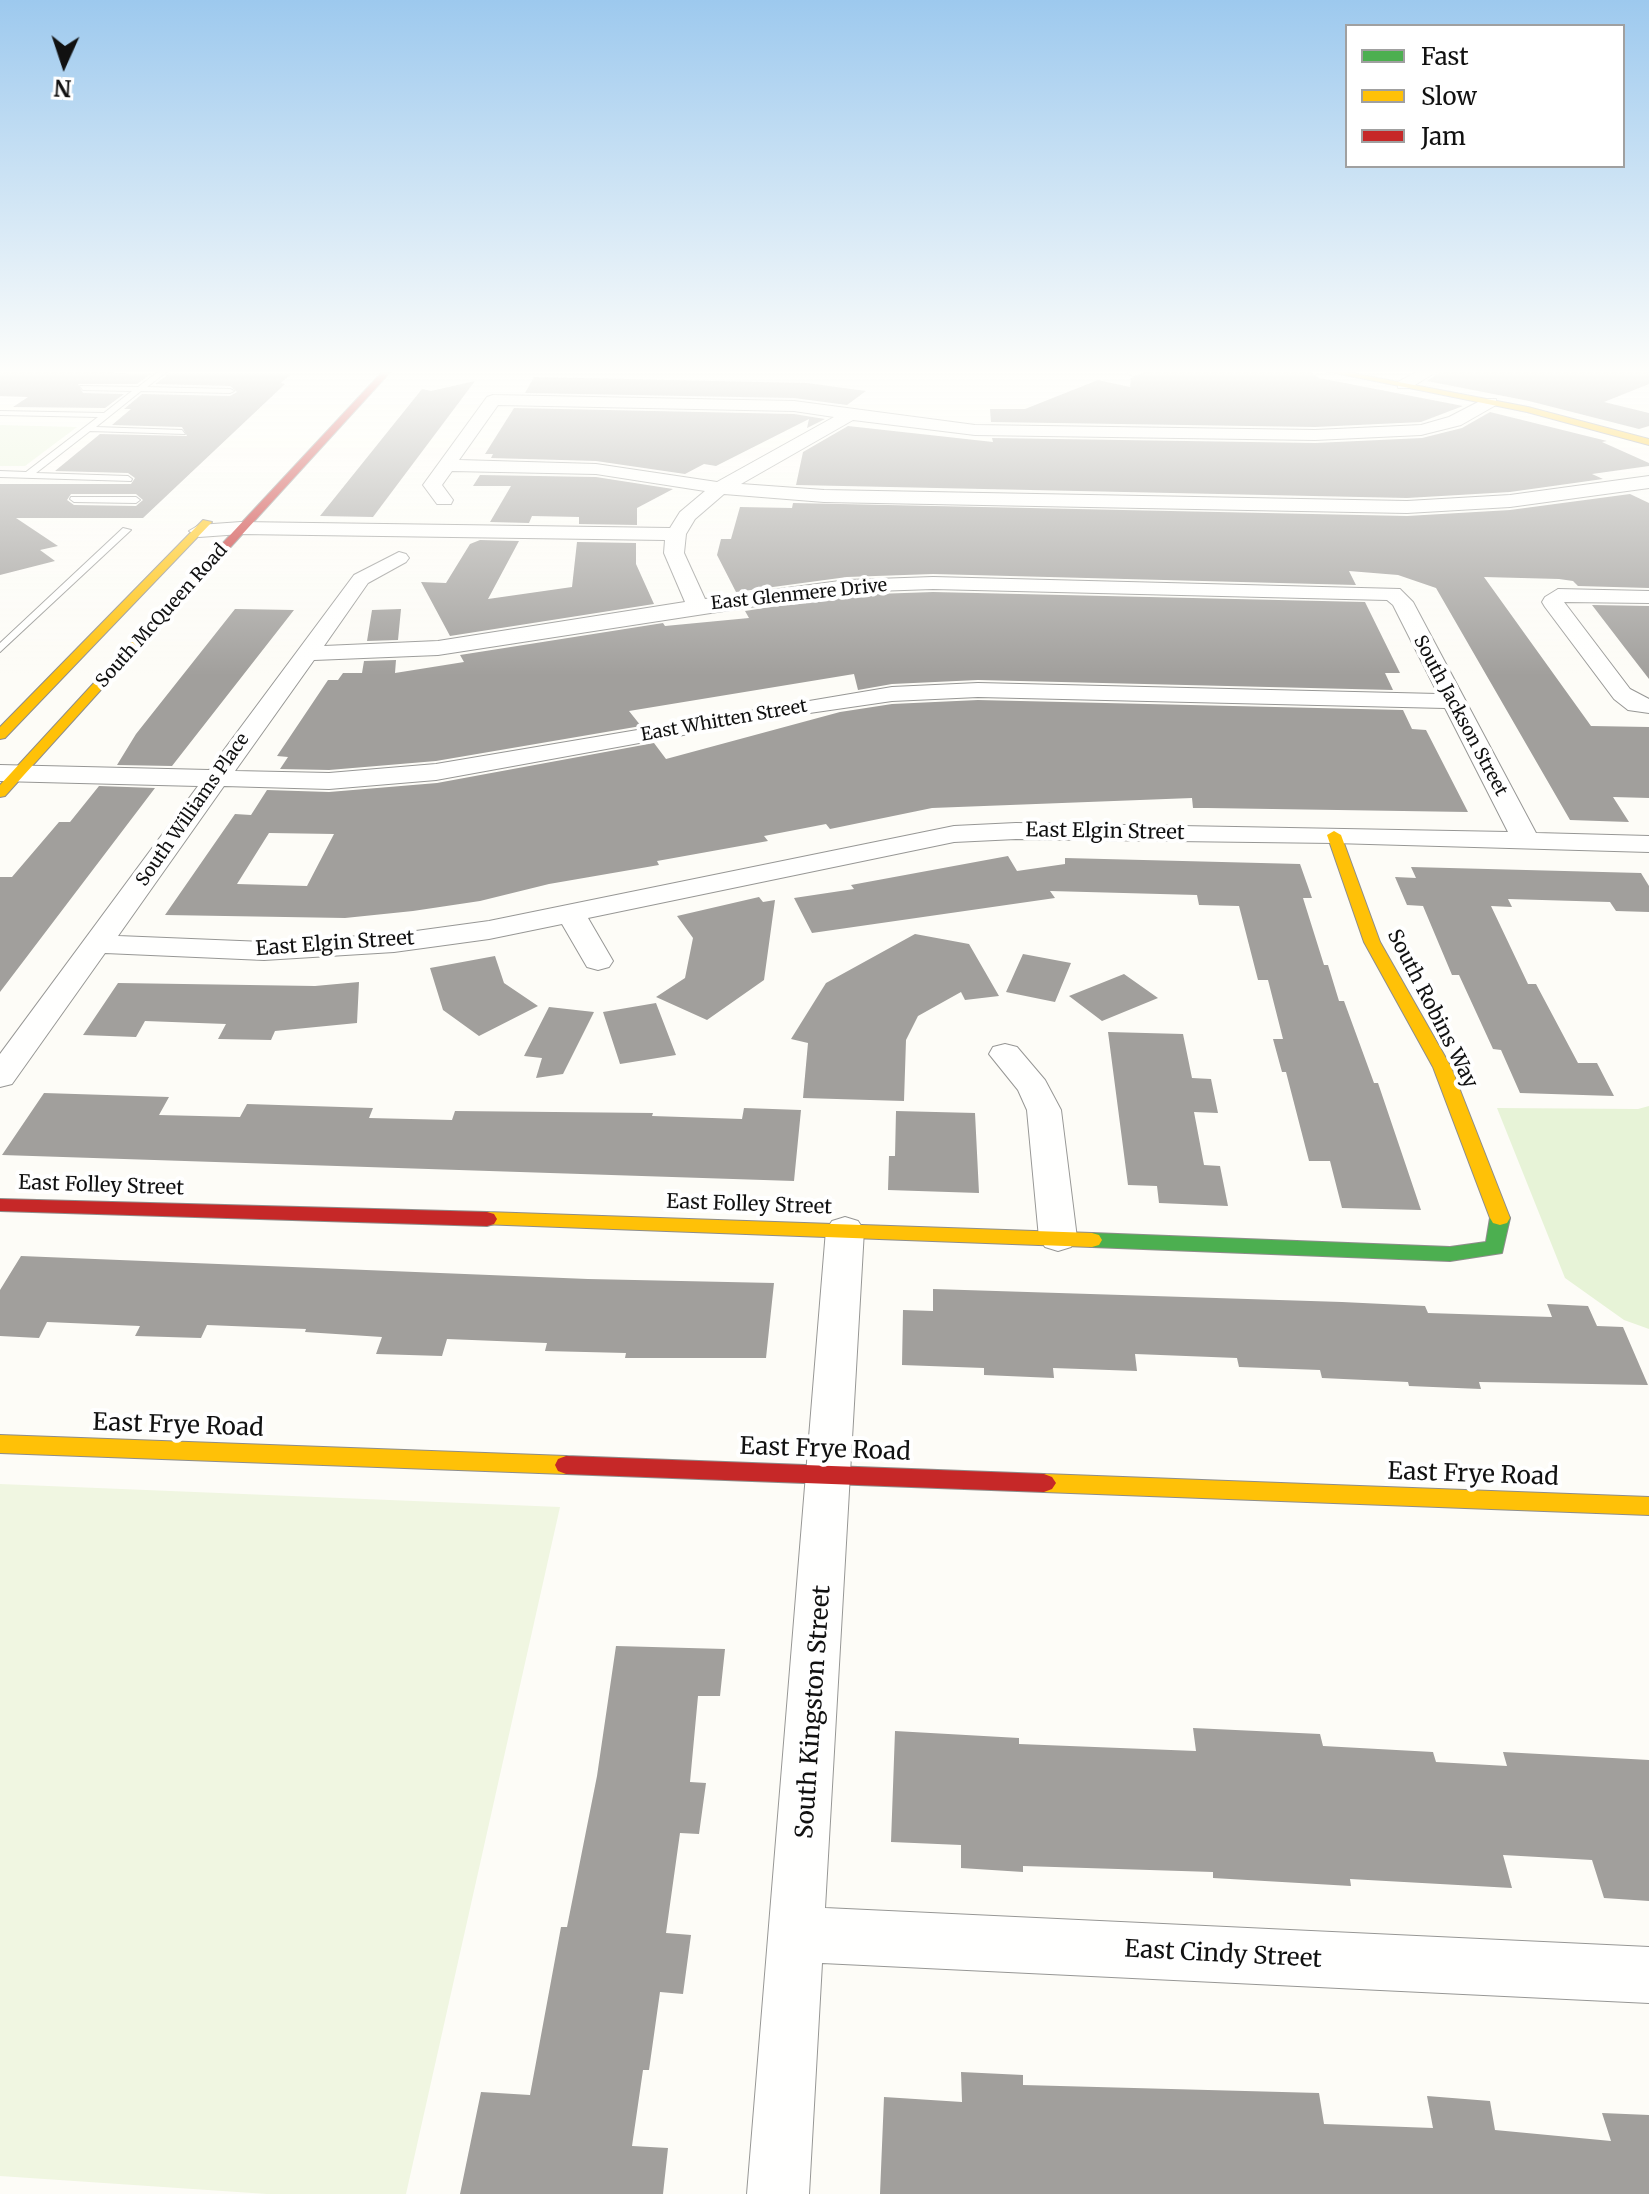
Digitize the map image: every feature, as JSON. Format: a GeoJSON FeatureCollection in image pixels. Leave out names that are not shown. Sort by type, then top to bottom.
{"type":"FeatureCollection","features":[{"type":"Feature","properties":{"kind":"street","name":"South McQueen Road"},"geometry":{"type":"LineString","coordinates":[[0,793],[9,773],[294,471]]}},
{"type":"Feature","properties":{"kind":"street"},"geometry":{"type":"LineString","coordinates":[[442,471],[432,485],[444,500]]}},
{"type":"Feature","properties":{"kind":"street"},"geometry":{"type":"LineString","coordinates":[[612,471],[720,488],[824,496],[1407,507],[1494,502],[1649,482]]}},
{"type":"Feature","properties":{"kind":"street"},"geometry":{"type":"LineString","coordinates":[[698,606],[674,553],[676,534],[687,516],[720,488],[750,471]]}},
{"type":"Feature","properties":{"kind":"street","name":"South McQueen Road"},"geometry":{"type":"LineString","coordinates":[[0,735],[224,505]]}},
{"type":"Feature","properties":{"kind":"street"},"geometry":{"type":"LineString","coordinates":[[199,531],[241,528],[676,534]]}},
{"type":"Feature","properties":{"kind":"street","name":"South Williams Place"},"geometry":{"type":"LineString","coordinates":[[0,1077],[361,579],[399,558]]}},
{"type":"Feature","properties":{"kind":"street","name":"East Glenmere Drive"},"geometry":{"type":"LineString","coordinates":[[306,653],[380,653],[438,648],[698,606],[847,586],[933,583],[1392,594]]}},
{"type":"Feature","properties":{"kind":"street","name":"South Jackson Street"},"geometry":{"type":"LineString","coordinates":[[1392,594],[1402,602],[1526,840]]}},
{"type":"Feature","properties":{"kind":"street"},"geometry":{"type":"LineString","coordinates":[[1643,705],[1622,694],[1553,602],[1558,595],[1649,597]]}},
{"type":"Feature","properties":{"kind":"street","name":"East Whitten Street"},"geometry":{"type":"LineString","coordinates":[[9,773],[329,781],[436,772],[782,710],[892,694],[978,690],[1451,701]]}},
{"type":"Feature","properties":{"kind":"street","name":"East Elgin Street"},"geometry":{"type":"LineString","coordinates":[[99,944],[264,951],[394,943],[489,930],[954,834],[1016,831],[1334,835],[1649,844]]}},
{"type":"Feature","properties":{"kind":"street","name":"South Robins Way"},"geometry":{"type":"LineString","coordinates":[[1334,835],[1372,942],[1442,1067],[1500,1219],[1495,1248]]}},
{"type":"Feature","properties":{"kind":"street"},"geometry":{"type":"LineString","coordinates":[[570,913],[598,961]]}},
{"type":"Feature","properties":{"kind":"street"},"geometry":{"type":"LineString","coordinates":[[1005,1054],[1033,1087],[1044,1110],[1058,1238]]}},
{"type":"Feature","properties":{"kind":"street","name":"East Folley Street"},"geometry":{"type":"LineString","coordinates":[[0,1205],[845,1230],[1450,1254],[1495,1248]]}},
{"type":"Feature","properties":{"kind":"street","name":"South Kingston Street"},"geometry":{"type":"LineString","coordinates":[[778,2194],[831,1474],[845,1230]]}},
{"type":"Feature","properties":{"kind":"street","name":"East Frye Road"},"geometry":{"type":"LineString","coordinates":[[0,1444],[1649,1506]]}},
{"type":"Feature","properties":{"kind":"street","name":"East Cindy Street"},"geometry":{"type":"LineString","coordinates":[[798,1934],[1649,1975]]}},
{"type":"Feature","properties":{"kind":"lane"},"geometry":{"type":"LineString","coordinates":[[29,474],[32,471]]}},
{"type":"Feature","properties":{"kind":"lane"},"geometry":{"type":"LineString","coordinates":[[105,500],[136,471]]}},
{"type":"Feature","properties":{"kind":"lane"},"geometry":{"type":"LineString","coordinates":[[0,474],[128,479]]}},
{"type":"Feature","properties":{"kind":"lane"},"geometry":{"type":"LineString","coordinates":[[74,499],[136,500]]}},
{"type":"Feature","properties":{"kind":"lane"},"geometry":{"type":"LineString","coordinates":[[0,649],[126,530]]}},
{"type":"Feature","properties":{"kind":"green space"},"geometry":{"type":"Polygon","coordinates":[[[1649,1106],[1649,1329],[1624,1320],[1565,1278],[1497,1108],[1638,1109],[1649,1106]]]}},
{"type":"Feature","properties":{"kind":"green space"},"geometry":{"type":"Polygon","coordinates":[[[0,1484],[560,1507],[406,2194],[267,2194],[0,2176],[0,1484]]]}},
{"type":"Feature","properties":{"kind":"building"},"geometry":{"type":"Polygon","coordinates":[[[69,471],[192,471],[143,518],[16,518],[58,546],[40,550],[55,561],[0,575],[0,484],[131,484],[135,478],[128,473],[69,471]],[[71,494],[67,500],[74,505],[136,506],[143,500],[136,494],[71,494]]]}},
{"type":"Feature","properties":{"kind":"building"},"geometry":{"type":"Polygon","coordinates":[[[356,471],[407,471],[373,517],[320,516],[356,471]]]}},
{"type":"Feature","properties":{"kind":"building"},"geometry":{"type":"Polygon","coordinates":[[[799,471],[1611,471],[1592,474],[1603,479],[1510,492],[1407,498],[796,485],[799,471]]]}},
{"type":"Feature","properties":{"kind":"building"},"geometry":{"type":"Polygon","coordinates":[[[480,475],[596,477],[673,489],[637,508],[637,525],[579,524],[579,517],[532,516],[529,523],[490,522],[511,486],[473,486],[480,475]]]}},
{"type":"Feature","properties":{"kind":"building"},"geometry":{"type":"Polygon","coordinates":[[[1630,494],[1649,503],[1649,588],[1578,586],[1573,581],[1559,579],[1484,577],[1591,726],[1649,727],[1649,798],[1613,797],[1629,822],[1570,820],[1436,588],[1398,575],[1349,571],[1356,585],[933,574],[847,577],[736,592],[717,555],[721,539],[731,539],[740,507],[792,508],[793,503],[1407,516],[1510,510],[1630,494]]]}},
{"type":"Feature","properties":{"kind":"building"},"geometry":{"type":"Polygon","coordinates":[[[480,540],[519,541],[488,599],[572,587],[577,542],[636,543],[636,564],[654,604],[450,636],[421,582],[446,583],[470,544],[480,540]]]}},
{"type":"Feature","properties":{"kind":"building"},"geometry":{"type":"Polygon","coordinates":[[[933,592],[1365,602],[1400,673],[1385,673],[1393,690],[978,680],[892,684],[858,690],[854,674],[629,711],[641,726],[436,761],[329,770],[280,769],[288,757],[277,756],[328,680],[338,680],[343,673],[362,673],[364,661],[396,660],[395,673],[464,662],[460,655],[663,623],[665,626],[749,618],[745,611],[847,595],[933,592]]]}},
{"type":"Feature","properties":{"kind":"building"},"geometry":{"type":"Polygon","coordinates":[[[1592,605],[1649,606],[1649,679],[1625,648],[1592,605]]]}},
{"type":"Feature","properties":{"kind":"building"},"geometry":{"type":"Polygon","coordinates":[[[235,609],[294,610],[172,766],[117,765],[136,734],[235,609]]]}},
{"type":"Feature","properties":{"kind":"building"},"geometry":{"type":"Polygon","coordinates":[[[401,609],[398,640],[367,641],[372,610],[401,609]]]}},
{"type":"Feature","properties":{"kind":"building"},"geometry":{"type":"Polygon","coordinates":[[[978,700],[1403,710],[1412,729],[1426,730],[1468,812],[1193,808],[1192,798],[932,808],[830,829],[826,824],[764,836],[768,841],[657,861],[659,865],[549,884],[480,901],[413,911],[345,918],[165,915],[235,814],[251,815],[267,790],[329,792],[437,783],[654,743],[666,759],[840,712],[892,704],[978,700]],[[269,833],[237,884],[307,886],[334,834],[269,833]]]}},
{"type":"Feature","properties":{"kind":"building"},"geometry":{"type":"Polygon","coordinates":[[[99,786],[155,788],[0,992],[0,877],[12,877],[59,822],[70,822],[99,786]]]}},
{"type":"Feature","properties":{"kind":"building"},"geometry":{"type":"Polygon","coordinates":[[[1008,856],[1017,871],[1065,864],[1065,858],[1300,864],[1312,898],[1303,898],[1324,965],[1328,965],[1339,1001],[1344,1001],[1374,1083],[1378,1083],[1421,1210],[1342,1208],[1330,1161],[1309,1161],[1286,1072],[1282,1072],[1273,1039],[1283,1039],[1268,980],[1258,980],[1239,906],[1199,905],[1197,895],[1050,891],[1055,898],[812,933],[794,898],[854,889],[851,885],[1008,856]]]}},
{"type":"Feature","properties":{"kind":"building"},"geometry":{"type":"Polygon","coordinates":[[[1411,867],[1641,873],[1649,886],[1649,912],[1616,911],[1610,902],[1508,899],[1512,907],[1491,906],[1528,984],[1536,984],[1578,1063],[1597,1063],[1614,1096],[1520,1093],[1501,1050],[1493,1049],[1459,975],[1452,975],[1423,906],[1407,905],[1395,877],[1416,878],[1411,867]]]}},
{"type":"Feature","properties":{"kind":"building"},"geometry":{"type":"Polygon","coordinates":[[[759,897],[763,902],[775,900],[764,980],[707,1020],[656,997],[685,978],[693,938],[677,916],[759,897]]]}},
{"type":"Feature","properties":{"kind":"building"},"geometry":{"type":"Polygon","coordinates":[[[915,934],[969,944],[999,996],[965,1000],[961,992],[918,1016],[906,1040],[904,1101],[803,1098],[808,1043],[791,1039],[826,983],[915,934]]]}},
{"type":"Feature","properties":{"kind":"building"},"geometry":{"type":"Polygon","coordinates":[[[1023,954],[1071,963],[1055,1002],[1006,992],[1023,954]]]}},
{"type":"Feature","properties":{"kind":"building"},"geometry":{"type":"Polygon","coordinates":[[[495,956],[504,983],[538,1006],[479,1036],[443,1010],[430,968],[495,956]]]}},
{"type":"Feature","properties":{"kind":"building"},"geometry":{"type":"Polygon","coordinates":[[[1124,974],[1158,998],[1102,1021],[1069,996],[1124,974]]]}},
{"type":"Feature","properties":{"kind":"building"},"geometry":{"type":"Polygon","coordinates":[[[359,982],[357,1023],[275,1031],[271,1040],[218,1039],[226,1024],[145,1021],[136,1037],[83,1035],[118,983],[315,986],[359,982]]]}},
{"type":"Feature","properties":{"kind":"building"},"geometry":{"type":"Polygon","coordinates":[[[656,1003],[676,1055],[620,1064],[603,1012],[656,1003]]]}},
{"type":"Feature","properties":{"kind":"building"},"geometry":{"type":"Polygon","coordinates":[[[549,1007],[594,1012],[563,1074],[536,1078],[542,1058],[524,1056],[549,1007]]]}},
{"type":"Feature","properties":{"kind":"building"},"geometry":{"type":"Polygon","coordinates":[[[1108,1032],[1183,1034],[1192,1078],[1211,1079],[1218,1113],[1194,1112],[1204,1165],[1220,1166],[1228,1206],[1159,1203],[1157,1186],[1128,1185],[1108,1032]]]}},
{"type":"Feature","properties":{"kind":"building"},"geometry":{"type":"Polygon","coordinates":[[[44,1093],[169,1097],[159,1115],[240,1117],[247,1104],[373,1108],[369,1118],[452,1120],[455,1111],[653,1113],[652,1116],[742,1119],[744,1108],[801,1110],[794,1181],[2,1155],[44,1093]]]}},
{"type":"Feature","properties":{"kind":"building"},"geometry":{"type":"Polygon","coordinates":[[[896,1111],[975,1113],[979,1193],[888,1190],[889,1156],[895,1156],[896,1111]]]}},
{"type":"Feature","properties":{"kind":"building"},"geometry":{"type":"Polygon","coordinates":[[[21,1256],[588,1279],[774,1283],[766,1358],[625,1358],[626,1353],[545,1351],[547,1343],[447,1339],[442,1356],[376,1354],[382,1337],[305,1332],[306,1329],[207,1325],[201,1338],[135,1336],[140,1326],[47,1322],[39,1338],[0,1336],[0,1290],[21,1256]]]}},
{"type":"Feature","properties":{"kind":"building"},"geometry":{"type":"Polygon","coordinates":[[[933,1289],[1342,1302],[1425,1306],[1428,1313],[1552,1317],[1547,1304],[1588,1306],[1597,1326],[1623,1327],[1648,1385],[1479,1382],[1481,1389],[1409,1386],[1408,1382],[1322,1378],[1320,1370],[1239,1367],[1237,1358],[1135,1354],[1137,1371],[1053,1368],[1054,1378],[984,1375],[984,1368],[902,1365],[903,1310],[933,1311],[933,1289]]]}},
{"type":"Feature","properties":{"kind":"building"},"geometry":{"type":"Polygon","coordinates":[[[616,1646],[725,1649],[720,1696],[698,1696],[690,1782],[706,1783],[699,1834],[680,1833],[666,1933],[691,1935],[683,1994],[660,1992],[649,2070],[643,2070],[632,2146],[668,2148],[663,2194],[460,2194],[481,2092],[530,2095],[561,1927],[567,1927],[597,1776],[616,1646]]]}},
{"type":"Feature","properties":{"kind":"building"},"geometry":{"type":"Polygon","coordinates":[[[1193,1728],[1320,1734],[1323,1746],[1433,1752],[1436,1762],[1507,1766],[1503,1752],[1649,1760],[1649,1901],[1604,1898],[1592,1860],[1503,1855],[1512,1888],[1350,1879],[1351,1886],[1213,1878],[1213,1872],[1023,1866],[1023,1872],[961,1868],[961,1845],[891,1842],[895,1731],[1019,1738],[1019,1744],[1196,1751],[1193,1728]]]}},
{"type":"Feature","properties":{"kind":"building"},"geometry":{"type":"Polygon","coordinates":[[[961,2072],[1023,2075],[1023,2085],[1319,2093],[1324,2124],[1433,2128],[1427,2096],[1490,2101],[1495,2130],[1611,2141],[1602,2113],[1649,2115],[1649,2194],[880,2194],[884,2097],[962,2102],[961,2072]]]}},
{"type":"Feature","properties":{"kind":"traffic: fast"},"geometry":{"type":"LineString","coordinates":[[1092,1240],[1450,1254],[1495,1248],[1500,1218]]}},
{"type":"Feature","properties":{"kind":"traffic: slow"},"geometry":{"type":"LineString","coordinates":[[0,735],[207,522]]}},
{"type":"Feature","properties":{"kind":"traffic: slow"},"geometry":{"type":"LineString","coordinates":[[0,793],[223,549]]}},
{"type":"Feature","properties":{"kind":"traffic: slow"},"geometry":{"type":"LineString","coordinates":[[1334,835],[1372,942],[1442,1067],[1500,1218]]}},
{"type":"Feature","properties":{"kind":"traffic: slow"},"geometry":{"type":"LineString","coordinates":[[487,1219],[1092,1240]]}},
{"type":"Feature","properties":{"kind":"traffic: slow"},"geometry":{"type":"LineString","coordinates":[[0,1444],[566,1465]]}},
{"type":"Feature","properties":{"kind":"traffic: slow"},"geometry":{"type":"LineString","coordinates":[[1044,1483],[1649,1506]]}},
{"type":"Feature","properties":{"kind":"traffic: jam"},"geometry":{"type":"LineString","coordinates":[[223,549],[295,471]]}},
{"type":"Feature","properties":{"kind":"traffic: jam"},"geometry":{"type":"LineString","coordinates":[[0,1205],[487,1219]]}},
{"type":"Feature","properties":{"kind":"traffic: jam"},"geometry":{"type":"LineString","coordinates":[[566,1465],[1044,1483]]}}]}
